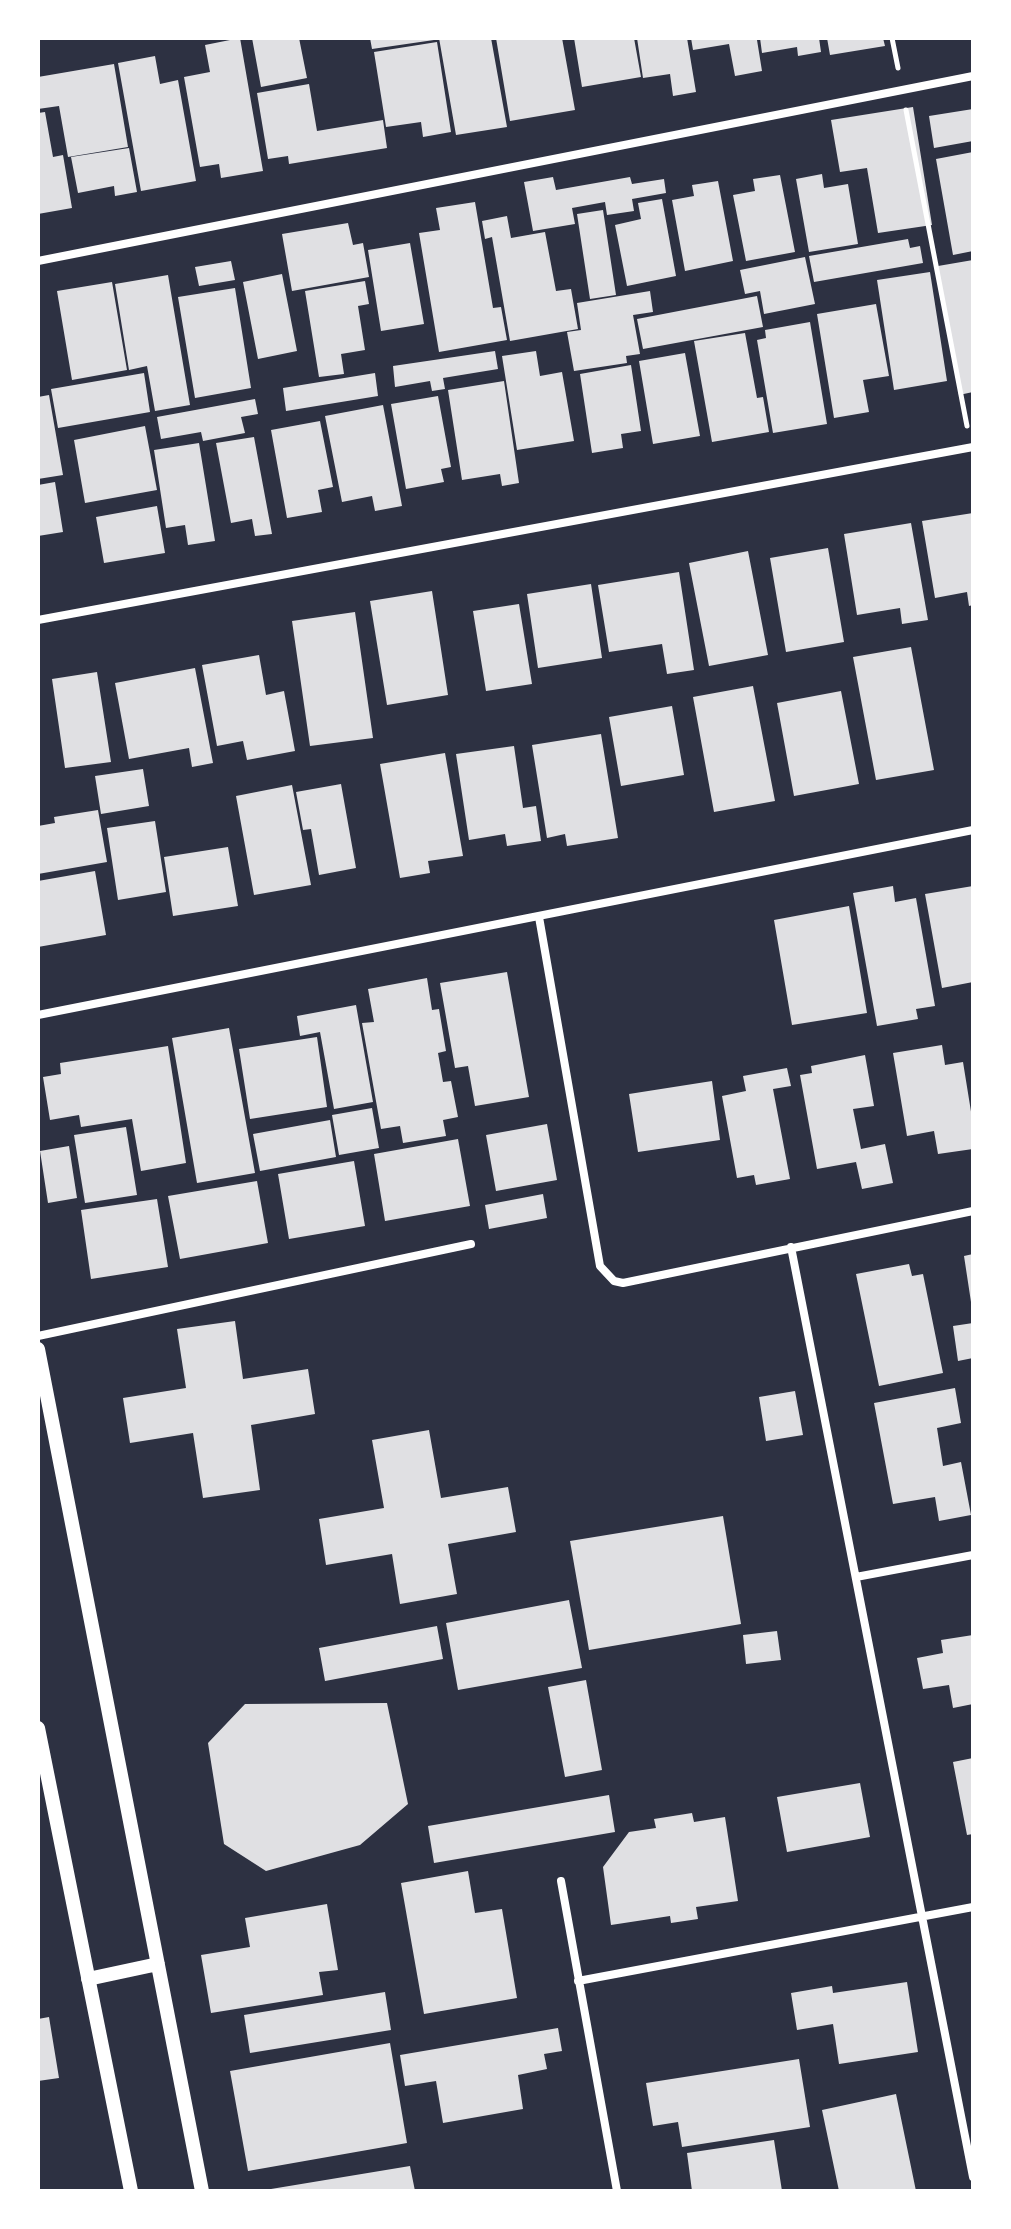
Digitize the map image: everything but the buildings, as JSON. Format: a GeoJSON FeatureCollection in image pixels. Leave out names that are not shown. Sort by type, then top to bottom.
{"type":"FeatureCollection","features":[{"type":"Feature","properties":{"kind":"street"},"geometry":{"type":"LineString","coordinates":[[38,261],[973,76]]}},
{"type":"Feature","properties":{"kind":"street"},"geometry":{"type":"LineString","coordinates":[[38,620],[972,447]]}},
{"type":"Feature","properties":{"kind":"street"},"geometry":{"type":"LineString","coordinates":[[38,1015],[973,830]]}},
{"type":"Feature","properties":{"kind":"street"},"geometry":{"type":"LineString","coordinates":[[539,917],[600,1266],[614,1281],[623,1283],[973,1211]]}},
{"type":"Feature","properties":{"kind":"street"},"geometry":{"type":"LineString","coordinates":[[38,1336],[471,1244]]}},
{"type":"Feature","properties":{"kind":"street"},"geometry":{"type":"LineString","coordinates":[[791,1247],[973,2177]]}},
{"type":"Feature","properties":{"kind":"street"},"geometry":{"type":"LineString","coordinates":[[38,1349],[202,2191]]}},
{"type":"Feature","properties":{"kind":"street"},"geometry":{"type":"LineString","coordinates":[[856,1577],[973,1555]]}},
{"type":"Feature","properties":{"kind":"street"},"geometry":{"type":"LineString","coordinates":[[38,1728],[131,2191]]}},
{"type":"Feature","properties":{"kind":"street"},"geometry":{"type":"LineString","coordinates":[[561,1881],[617,2191]]}},
{"type":"Feature","properties":{"kind":"street"},"geometry":{"type":"LineString","coordinates":[[578,1981],[973,1907]]}},
{"type":"Feature","properties":{"kind":"street"},"geometry":{"type":"LineString","coordinates":[[88,1979],[158,1964]]}},
{"type":"Feature","properties":{"kind":"path"},"geometry":{"type":"LineString","coordinates":[[892,38],[972,447]]}}]}
